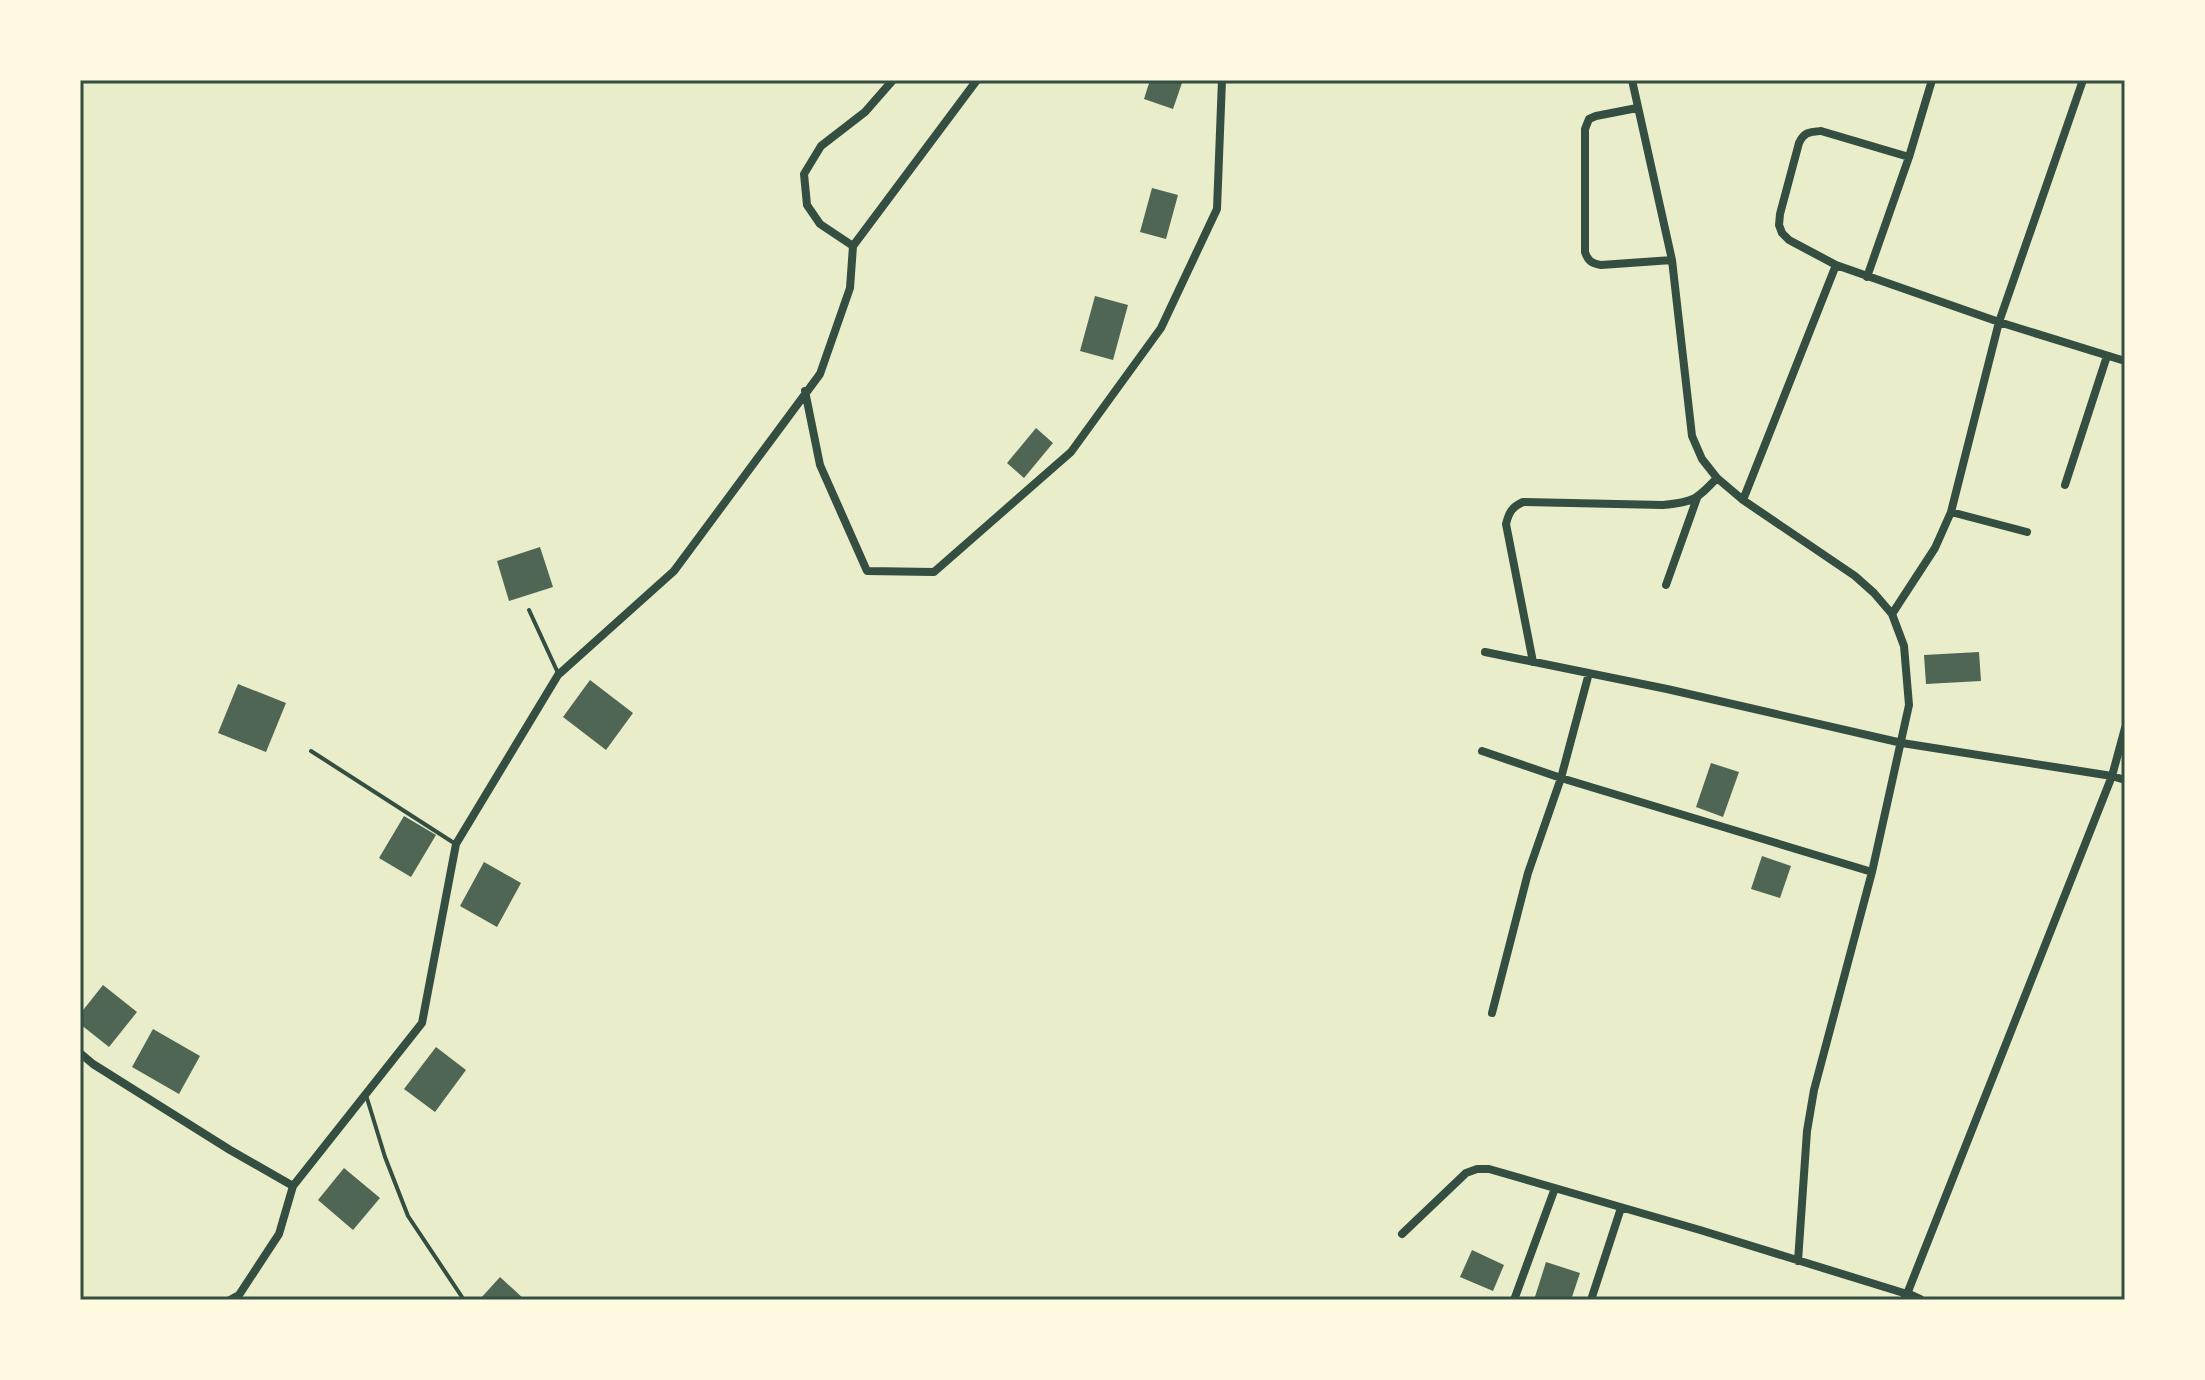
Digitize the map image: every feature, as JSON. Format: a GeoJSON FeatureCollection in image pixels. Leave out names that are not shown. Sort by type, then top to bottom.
{"type":"FeatureCollection","features":[{"type":"Feature","properties":{"kind":"street"},"geometry":{"type":"LineString","coordinates":[[853,246],[820,224],[813,214],[807,205],[804,174],[821,146],[865,112],[893,80]]}},
{"type":"Feature","properties":{"kind":"street"},"geometry":{"type":"LineString","coordinates":[[230,1300],[239,1295],[279,1234],[293,1186],[422,1023],[456,844],[558,675],[674,571],[820,374],[850,288],[853,246],[977,80]]}},
{"type":"Feature","properties":{"kind":"street"},"geometry":{"type":"LineString","coordinates":[[805,391],[820,465],[867,571],[934,572],[1071,452],[1161,328],[1217,209],[1222,80]]}},
{"type":"Feature","properties":{"kind":"street"},"geometry":{"type":"LineString","coordinates":[[1632,80],[1672,260],[1692,436],[1702,459],[1717,478],[1743,500],[1855,576],[1874,593],[1892,614],[1904,646],[1909,705],[1872,872],[1814,1090],[1807,1131],[1798,1261]]}},
{"type":"Feature","properties":{"kind":"street"},"geometry":{"type":"LineString","coordinates":[[1867,277],[1932,80]]}},
{"type":"Feature","properties":{"kind":"street"},"geometry":{"type":"LineString","coordinates":[[1892,614],[1935,548],[1951,512],[1999,322],[2083,80]]}},
{"type":"Feature","properties":{"kind":"street"},"geometry":{"type":"LineString","coordinates":[[1637,108],[1596,116],[1589,119],[1585,129],[1585,252],[1593,264],[1601,265],[1672,260]]}},
{"type":"Feature","properties":{"kind":"street"},"geometry":{"type":"LineString","coordinates":[[1909,157],[1821,131],[1809,132],[1803,136],[1780,214],[1782,233],[1789,240],[1836,265],[1867,277],[2125,361]]}},
{"type":"Feature","properties":{"kind":"street"},"geometry":{"type":"LineString","coordinates":[[1743,500],[1836,265]]}},
{"type":"Feature","properties":{"kind":"street"},"geometry":{"type":"LineString","coordinates":[[2065,485],[2107,356]]}},
{"type":"Feature","properties":{"kind":"street"},"geometry":{"type":"LineString","coordinates":[[1666,585],[1697,498],[1717,478]]}},
{"type":"Feature","properties":{"kind":"street"},"geometry":{"type":"LineString","coordinates":[[1533,662],[1506,524],[1514,506],[1523,502],[1663,505],[1697,498]]}},
{"type":"Feature","properties":{"kind":"street"},"geometry":{"type":"LineString","coordinates":[[1951,512],[2027,532]]}},
{"type":"Feature","properties":{"kind":"street"},"geometry":{"type":"LineString","coordinates":[[1485,652],[1667,689],[1902,743],[2125,780]]}},
{"type":"Feature","properties":{"kind":"street"},"geometry":{"type":"LineString","coordinates":[[1492,1013],[1528,873],[1561,778],[1589,673]]}},
{"type":"Feature","properties":{"kind":"street"},"geometry":{"type":"LineString","coordinates":[[1906,1297],[2112,776],[2125,728]]}},
{"type":"Feature","properties":{"kind":"street"},"geometry":{"type":"LineString","coordinates":[[1482,751],[1872,872]]}},
{"type":"Feature","properties":{"kind":"street"},"geometry":{"type":"LineString","coordinates":[[80,1053],[230,1150],[293,1186]]}},
{"type":"Feature","properties":{"kind":"street"},"geometry":{"type":"LineString","coordinates":[[1402,1234],[1466,1173],[1489,1169],[1920,1300]]}},
{"type":"Feature","properties":{"kind":"street"},"geometry":{"type":"LineString","coordinates":[[1514,1300],[1555,1188]]}},
{"type":"Feature","properties":{"kind":"street"},"geometry":{"type":"LineString","coordinates":[[1591,1300],[1621,1208]]}},
{"type":"Feature","properties":{"kind":"lane"},"geometry":{"type":"LineString","coordinates":[[529,610],[558,675]]}},
{"type":"Feature","properties":{"kind":"lane"},"geometry":{"type":"LineString","coordinates":[[311,751],[456,844]]}},
{"type":"Feature","properties":{"kind":"lane"},"geometry":{"type":"LineString","coordinates":[[366,1094],[385,1157],[408,1216],[464,1300]]}},
{"type":"Feature","properties":{"kind":"building"},"geometry":{"type":"Polygon","coordinates":[[[1150,80],[1183,80],[1173,109],[1144,99],[1150,80]]]}},
{"type":"Feature","properties":{"kind":"building"},"geometry":{"type":"Polygon","coordinates":[[[1152,188],[1178,195],[1166,239],[1140,232],[1152,188]]]}},
{"type":"Feature","properties":{"kind":"building"},"geometry":{"type":"Polygon","coordinates":[[[1095,296],[1128,305],[1113,360],[1080,351],[1095,296]]]}},
{"type":"Feature","properties":{"kind":"building"},"geometry":{"type":"Polygon","coordinates":[[[1036,428],[1053,443],[1024,478],[1007,463],[1036,428]]]}},
{"type":"Feature","properties":{"kind":"building"},"geometry":{"type":"Polygon","coordinates":[[[540,547],[553,587],[509,601],[497,561],[540,547]]]}},
{"type":"Feature","properties":{"kind":"building"},"geometry":{"type":"Polygon","coordinates":[[[1979,652],[1981,681],[1926,684],[1924,655],[1979,652]]]}},
{"type":"Feature","properties":{"kind":"building"},"geometry":{"type":"Polygon","coordinates":[[[590,680],[633,713],[606,750],[563,717],[590,680]]]}},
{"type":"Feature","properties":{"kind":"building"},"geometry":{"type":"Polygon","coordinates":[[[238,684],[286,703],[266,752],[218,733],[238,684]]]}},
{"type":"Feature","properties":{"kind":"building"},"geometry":{"type":"Polygon","coordinates":[[[1711,763],[1739,772],[1723,817],[1696,807],[1711,763]]]}},
{"type":"Feature","properties":{"kind":"building"},"geometry":{"type":"Polygon","coordinates":[[[404,816],[436,835],[411,877],[379,858],[404,816]]]}},
{"type":"Feature","properties":{"kind":"building"},"geometry":{"type":"Polygon","coordinates":[[[1762,856],[1791,866],[1780,898],[1751,889],[1762,856]]]}},
{"type":"Feature","properties":{"kind":"building"},"geometry":{"type":"Polygon","coordinates":[[[484,862],[521,883],[497,927],[460,906],[484,862]]]}},
{"type":"Feature","properties":{"kind":"building"},"geometry":{"type":"Polygon","coordinates":[[[103,985],[137,1012],[109,1047],[80,1024],[80,1014],[103,985]]]}},
{"type":"Feature","properties":{"kind":"building"},"geometry":{"type":"Polygon","coordinates":[[[153,1029],[200,1056],[179,1094],[132,1067],[153,1029]]]}},
{"type":"Feature","properties":{"kind":"building"},"geometry":{"type":"Polygon","coordinates":[[[436,1047],[466,1070],[435,1112],[404,1089],[436,1047]]]}},
{"type":"Feature","properties":{"kind":"building"},"geometry":{"type":"Polygon","coordinates":[[[344,1168],[380,1198],[353,1230],[318,1200],[344,1168]]]}},
{"type":"Feature","properties":{"kind":"building"},"geometry":{"type":"Polygon","coordinates":[[[1472,1250],[1504,1265],[1493,1291],[1460,1277],[1472,1250]]]}},
{"type":"Feature","properties":{"kind":"building"},"geometry":{"type":"Polygon","coordinates":[[[1546,1262],[1580,1273],[1571,1300],[1534,1300],[1546,1262]]]}},
{"type":"Feature","properties":{"kind":"building"},"geometry":{"type":"Polygon","coordinates":[[[500,1277],[525,1300],[482,1300],[500,1277]]]}}]}
